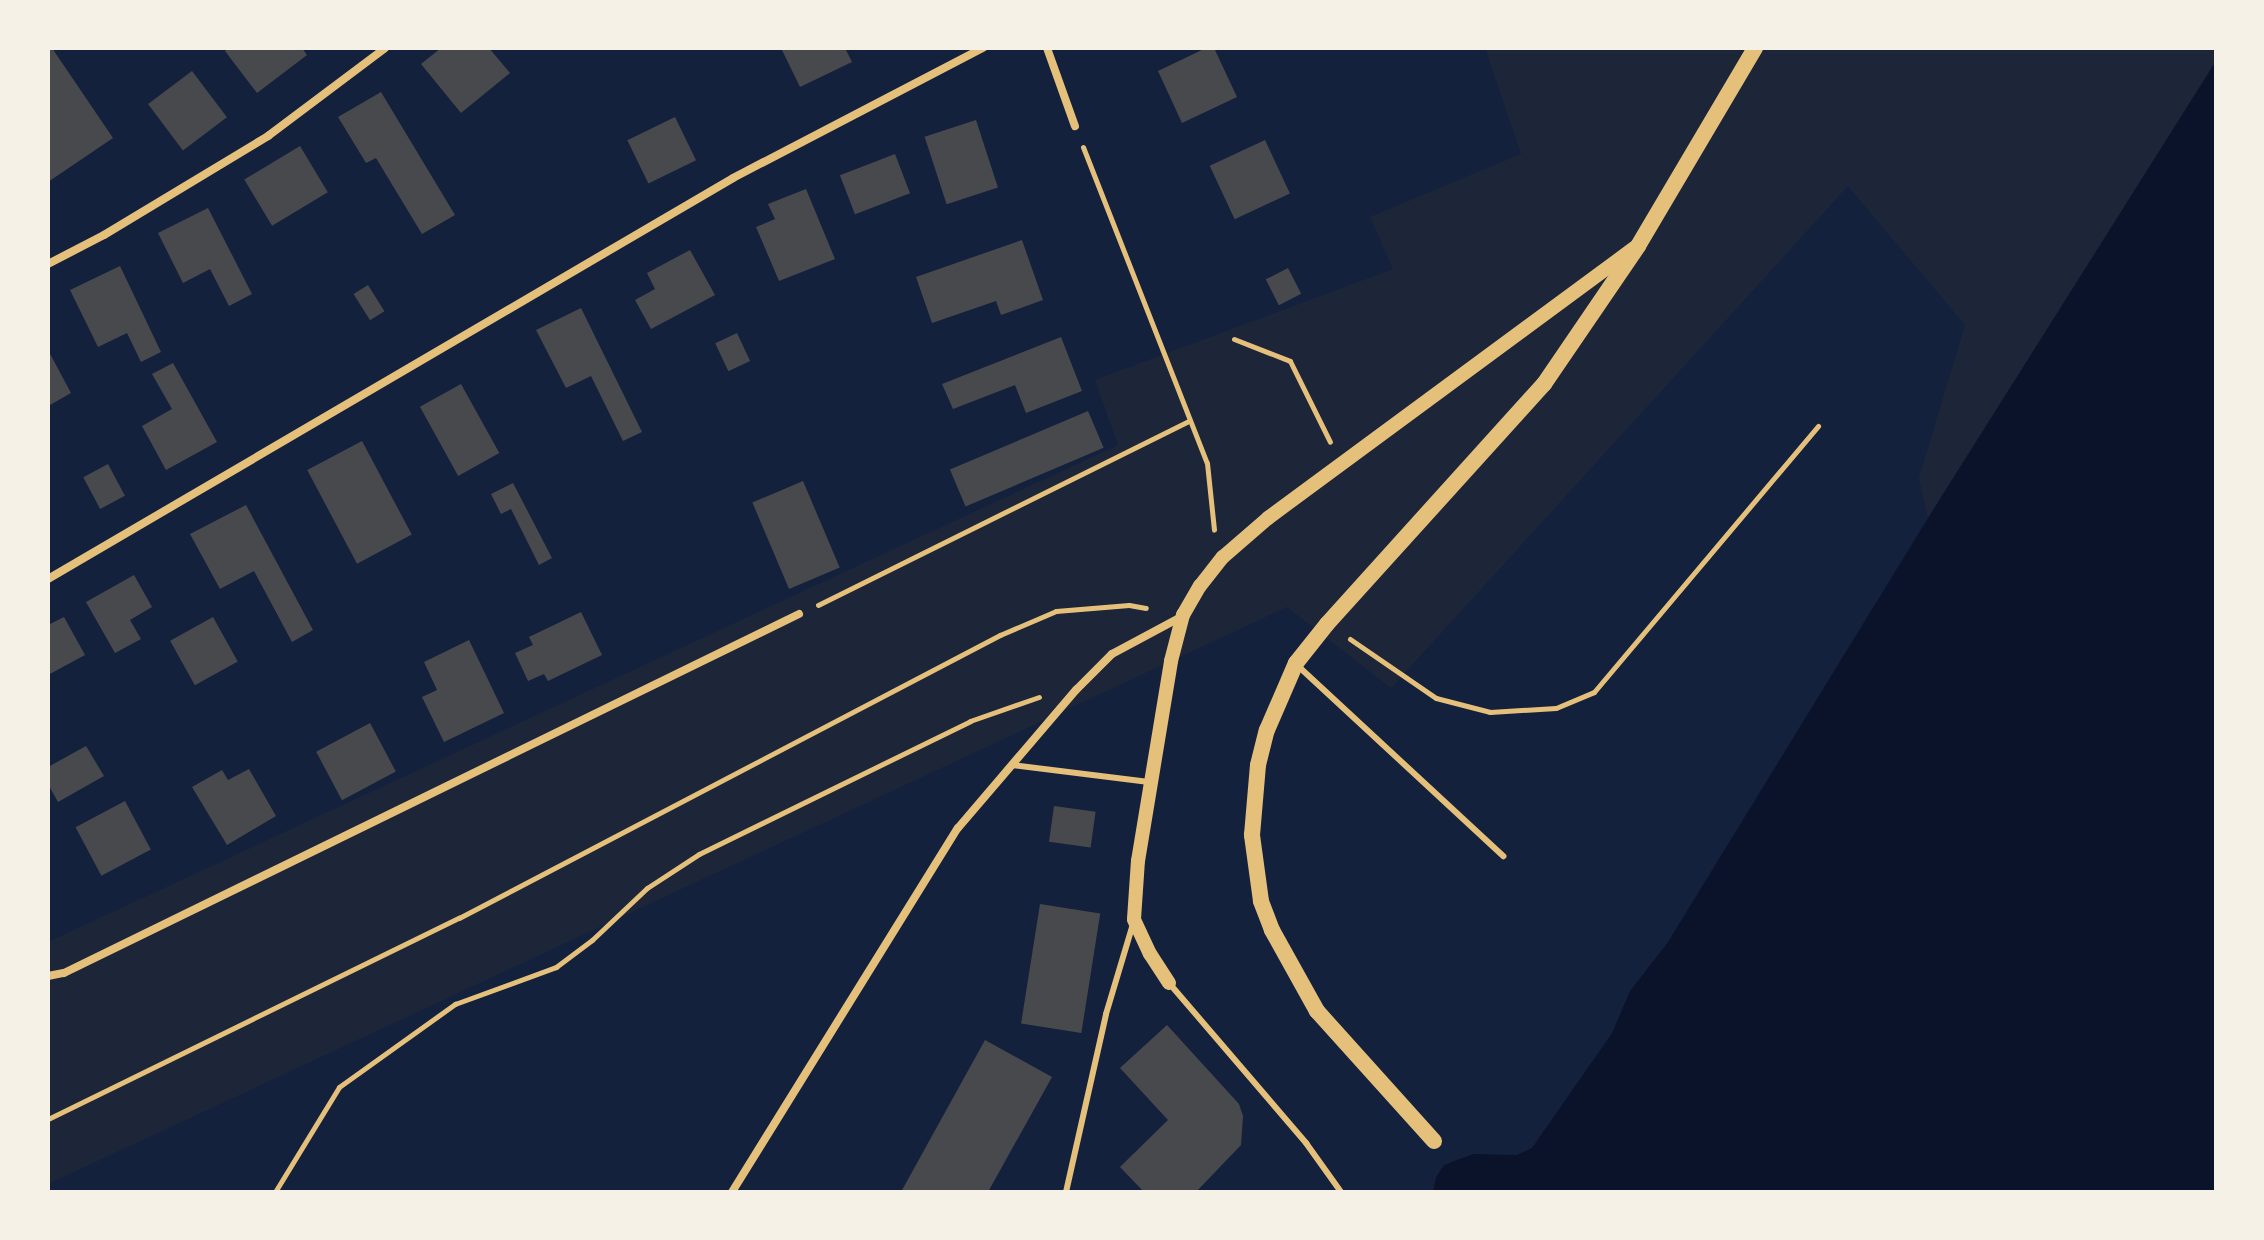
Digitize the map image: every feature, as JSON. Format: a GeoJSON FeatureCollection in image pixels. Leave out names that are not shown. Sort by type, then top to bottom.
{"type":"FeatureCollection","features":[{"type":"Feature","properties":{"kind":"main road"},"geometry":{"type":"LineString","coordinates":[[1434,1141],[1317,1011],[1292,971],[1261,901],[1252,835],[1257,777],[1267,730],[1296,663],[1327,624],[1544,384],[1638,246],[1755,48]]}},
{"type":"Feature","properties":{"kind":"street"},"geometry":{"type":"LineString","coordinates":[[48,264],[104,235],[268,136],[385,48]]}},
{"type":"Feature","properties":{"kind":"street"},"geometry":{"type":"LineString","coordinates":[[48,579],[733,178],[983,48]]}},
{"type":"Feature","properties":{"kind":"street"},"geometry":{"type":"LineString","coordinates":[[1047,48],[1075,126]]}},
{"type":"Feature","properties":{"kind":"street"},"geometry":{"type":"LineString","coordinates":[[1169,983],[1150,954],[1134,919],[1149,782],[1171,661],[1183,615],[1223,557],[1268,518],[1638,246]]}},
{"type":"Feature","properties":{"kind":"street"},"geometry":{"type":"LineString","coordinates":[[48,976],[64,973],[799,614]]}},
{"type":"Feature","properties":{"kind":"street"},"geometry":{"type":"LineString","coordinates":[[732,1192],[958,828],[1076,690],[1112,654],[1183,615]]}},
{"type":"Feature","properties":{"kind":"lane"},"geometry":{"type":"LineString","coordinates":[[1296,663],[1503,856]]}},
{"type":"Feature","properties":{"kind":"lane"},"geometry":{"type":"LineString","coordinates":[[1012,765],[1149,782]]}},
{"type":"Feature","properties":{"kind":"lane"},"geometry":{"type":"LineString","coordinates":[[1066,1192],[1106,1014],[1134,919]]}},
{"type":"Feature","properties":{"kind":"lane"},"geometry":{"type":"LineString","coordinates":[[1169,983],[1306,1143],[1341,1192]]}},
{"type":"Feature","properties":{"kind":"path"},"geometry":{"type":"LineString","coordinates":[[1075,126],[1207,463],[1214,532],[1223,557]]}},
{"type":"Feature","properties":{"kind":"path"},"geometry":{"type":"LineString","coordinates":[[1234,339],[1290,361],[1341,464]]}},
{"type":"Feature","properties":{"kind":"path"},"geometry":{"type":"LineString","coordinates":[[799,614],[1190,420]]}},
{"type":"Feature","properties":{"kind":"path"},"geometry":{"type":"LineString","coordinates":[[1327,624],[1436,698],[1490,712],[1556,708],[1594,692],[1818,426]]}},
{"type":"Feature","properties":{"kind":"path"},"geometry":{"type":"LineString","coordinates":[[48,1119],[459,918],[1000,635],[1056,611],[1129,605],[1183,615]]}},
{"type":"Feature","properties":{"kind":"path"},"geometry":{"type":"LineString","coordinates":[[275,1192],[339,1087],[455,1004],[556,967],[592,940],[647,888],[699,854],[970,721],[1018,701],[1076,690]]}},
{"type":"Feature","properties":{"kind":"shaded area"},"geometry":{"type":"Polygon","coordinates":[[[1485,48],[2216,48],[2216,61],[1928,518],[1919,478],[1965,325],[1848,186],[1391,688],[1287,607],[48,1184],[48,942],[1118,445],[1095,380],[1393,269],[1370,217],[1521,154],[1485,48]]]}},
{"type":"Feature","properties":{"kind":"shaded area"},"geometry":{"type":"Polygon","coordinates":[[[2216,61],[2216,1192],[1433,1192],[1436,1177],[1444,1165],[1473,1154],[1517,1155],[1532,1148],[1612,1033],[1630,991],[1668,942],[1928,518],[2216,61]]]}},
{"type":"Feature","properties":{"kind":"building"},"geometry":{"type":"Polygon","coordinates":[[[48,48],[52,48],[113,138],[48,182],[48,48]]]}},
{"type":"Feature","properties":{"kind":"building"},"geometry":{"type":"Polygon","coordinates":[[[229,48],[302,48],[307,55],[257,93],[225,51],[229,48]]]}},
{"type":"Feature","properties":{"kind":"building"},"geometry":{"type":"Polygon","coordinates":[[[441,48],[489,48],[510,73],[461,113],[421,64],[441,48]]]}},
{"type":"Feature","properties":{"kind":"building"},"geometry":{"type":"Polygon","coordinates":[[[781,48],[845,48],[852,62],[800,87],[781,48]]]}},
{"type":"Feature","properties":{"kind":"building"},"geometry":{"type":"Polygon","coordinates":[[[1206,48],[1214,48],[1237,97],[1182,123],[1158,71],[1206,48]]]}},
{"type":"Feature","properties":{"kind":"building"},"geometry":{"type":"Polygon","coordinates":[[[192,71],[227,117],[183,150],[148,104],[192,71]]]}},
{"type":"Feature","properties":{"kind":"building"},"geometry":{"type":"Polygon","coordinates":[[[381,92],[455,215],[422,234],[376,158],[366,163],[338,117],[381,92]]]}},
{"type":"Feature","properties":{"kind":"building"},"geometry":{"type":"Polygon","coordinates":[[[675,117],[696,160],[648,183],[627,140],[675,117]]]}},
{"type":"Feature","properties":{"kind":"building"},"geometry":{"type":"Polygon","coordinates":[[[976,120],[998,188],[947,204],[925,137],[976,120]]]}},
{"type":"Feature","properties":{"kind":"building"},"geometry":{"type":"Polygon","coordinates":[[[1265,140],[1290,193],[1235,219],[1210,166],[1265,140]]]}},
{"type":"Feature","properties":{"kind":"building"},"geometry":{"type":"Polygon","coordinates":[[[300,146],[328,192],[272,226],[244,179],[300,146]]]}},
{"type":"Feature","properties":{"kind":"building"},"geometry":{"type":"Polygon","coordinates":[[[895,154],[910,193],[855,214],[840,175],[895,154]]]}},
{"type":"Feature","properties":{"kind":"building"},"geometry":{"type":"Polygon","coordinates":[[[806,189],[835,259],[779,281],[756,227],[775,219],[768,204],[806,189]]]}},
{"type":"Feature","properties":{"kind":"building"},"geometry":{"type":"Polygon","coordinates":[[[208,208],[252,294],[229,306],[210,269],[183,283],[158,233],[208,208]]]}},
{"type":"Feature","properties":{"kind":"building"},"geometry":{"type":"Polygon","coordinates":[[[1022,240],[1043,300],[1001,315],[996,301],[932,323],[916,277],[1022,240]]]}},
{"type":"Feature","properties":{"kind":"building"},"geometry":{"type":"Polygon","coordinates":[[[690,250],[715,295],[651,329],[635,300],[655,289],[647,273],[690,250]]]}},
{"type":"Feature","properties":{"kind":"building"},"geometry":{"type":"Polygon","coordinates":[[[120,266],[161,352],[141,362],[127,333],[98,347],[70,290],[120,266]]]}},
{"type":"Feature","properties":{"kind":"building"},"geometry":{"type":"Polygon","coordinates":[[[1288,268],[1301,294],[1279,305],[1266,279],[1288,268]]]}},
{"type":"Feature","properties":{"kind":"building"},"geometry":{"type":"Polygon","coordinates":[[[368,285],[384,311],[370,320],[354,294],[368,285]]]}},
{"type":"Feature","properties":{"kind":"building"},"geometry":{"type":"Polygon","coordinates":[[[581,308],[642,432],[623,441],[591,376],[566,388],[536,330],[581,308]]]}},
{"type":"Feature","properties":{"kind":"building"},"geometry":{"type":"Polygon","coordinates":[[[737,333],[750,361],[728,371],[715,343],[737,333]]]}},
{"type":"Feature","properties":{"kind":"building"},"geometry":{"type":"Polygon","coordinates":[[[1061,337],[1082,391],[1026,413],[1015,385],[953,409],[942,384],[1061,337]]]}},
{"type":"Feature","properties":{"kind":"building"},"geometry":{"type":"Polygon","coordinates":[[[48,350],[71,393],[50,405],[48,402],[48,350]]]}},
{"type":"Feature","properties":{"kind":"building"},"geometry":{"type":"Polygon","coordinates":[[[173,363],[217,442],[166,470],[142,426],[172,409],[152,374],[173,363]]]}},
{"type":"Feature","properties":{"kind":"building"},"geometry":{"type":"Polygon","coordinates":[[[461,384],[499,453],[458,476],[420,407],[461,384]]]}},
{"type":"Feature","properties":{"kind":"building"},"geometry":{"type":"Polygon","coordinates":[[[1088,411],[1104,448],[966,506],[950,470],[1088,411]]]}},
{"type":"Feature","properties":{"kind":"building"},"geometry":{"type":"Polygon","coordinates":[[[362,441],[412,535],[357,564],[307,470],[362,441]]]}},
{"type":"Feature","properties":{"kind":"building"},"geometry":{"type":"Polygon","coordinates":[[[108,464],[125,496],[100,509],[83,477],[108,464]]]}},
{"type":"Feature","properties":{"kind":"building"},"geometry":{"type":"Polygon","coordinates":[[[803,481],[840,568],[789,589],[752,502],[803,481]]]}},
{"type":"Feature","properties":{"kind":"building"},"geometry":{"type":"Polygon","coordinates":[[[513,483],[552,558],[539,565],[511,509],[501,514],[491,494],[513,483]]]}},
{"type":"Feature","properties":{"kind":"building"},"geometry":{"type":"Polygon","coordinates":[[[246,505],[313,630],[292,642],[254,571],[220,589],[190,534],[246,505]]]}},
{"type":"Feature","properties":{"kind":"building"},"geometry":{"type":"Polygon","coordinates":[[[134,575],[152,607],[130,620],[141,639],[115,653],[86,602],[134,575]]]}},
{"type":"Feature","properties":{"kind":"building"},"geometry":{"type":"Polygon","coordinates":[[[581,612],[602,655],[548,681],[544,674],[528,681],[515,653],[533,645],[529,637],[581,612]]]}},
{"type":"Feature","properties":{"kind":"building"},"geometry":{"type":"Polygon","coordinates":[[[64,617],[85,655],[48,675],[48,625],[64,617]]]}},
{"type":"Feature","properties":{"kind":"building"},"geometry":{"type":"Polygon","coordinates":[[[213,617],[238,662],[195,685],[170,641],[213,617]]]}},
{"type":"Feature","properties":{"kind":"building"},"geometry":{"type":"Polygon","coordinates":[[[469,640],[504,713],[444,742],[422,697],[437,690],[424,662],[469,640]]]}},
{"type":"Feature","properties":{"kind":"building"},"geometry":{"type":"Polygon","coordinates":[[[370,723],[396,772],[342,800],[316,752],[370,723]]]}},
{"type":"Feature","properties":{"kind":"building"},"geometry":{"type":"Polygon","coordinates":[[[86,746],[104,776],[58,802],[48,784],[48,767],[86,746]]]}},
{"type":"Feature","properties":{"kind":"building"},"geometry":{"type":"Polygon","coordinates":[[[249,769],[276,816],[227,845],[192,787],[222,770],[228,780],[249,769]]]}},
{"type":"Feature","properties":{"kind":"building"},"geometry":{"type":"Polygon","coordinates":[[[125,801],[151,850],[101,876],[76,827],[125,801]]]}},
{"type":"Feature","properties":{"kind":"building"},"geometry":{"type":"Polygon","coordinates":[[[1054,806],[1096,812],[1091,847],[1049,842],[1054,806]]]}},
{"type":"Feature","properties":{"kind":"building"},"geometry":{"type":"Polygon","coordinates":[[[1040,904],[1100,914],[1081,1033],[1021,1024],[1040,904]]]}},
{"type":"Feature","properties":{"kind":"building"},"geometry":{"type":"Polygon","coordinates":[[[1167,1025],[1239,1104],[1243,1116],[1241,1145],[1196,1192],[1144,1192],[1120,1167],[1168,1120],[1120,1068],[1167,1025]]]}},
{"type":"Feature","properties":{"kind":"building"},"geometry":{"type":"Polygon","coordinates":[[[985,1040],[1052,1077],[988,1192],[901,1192],[985,1040]]]}}]}
